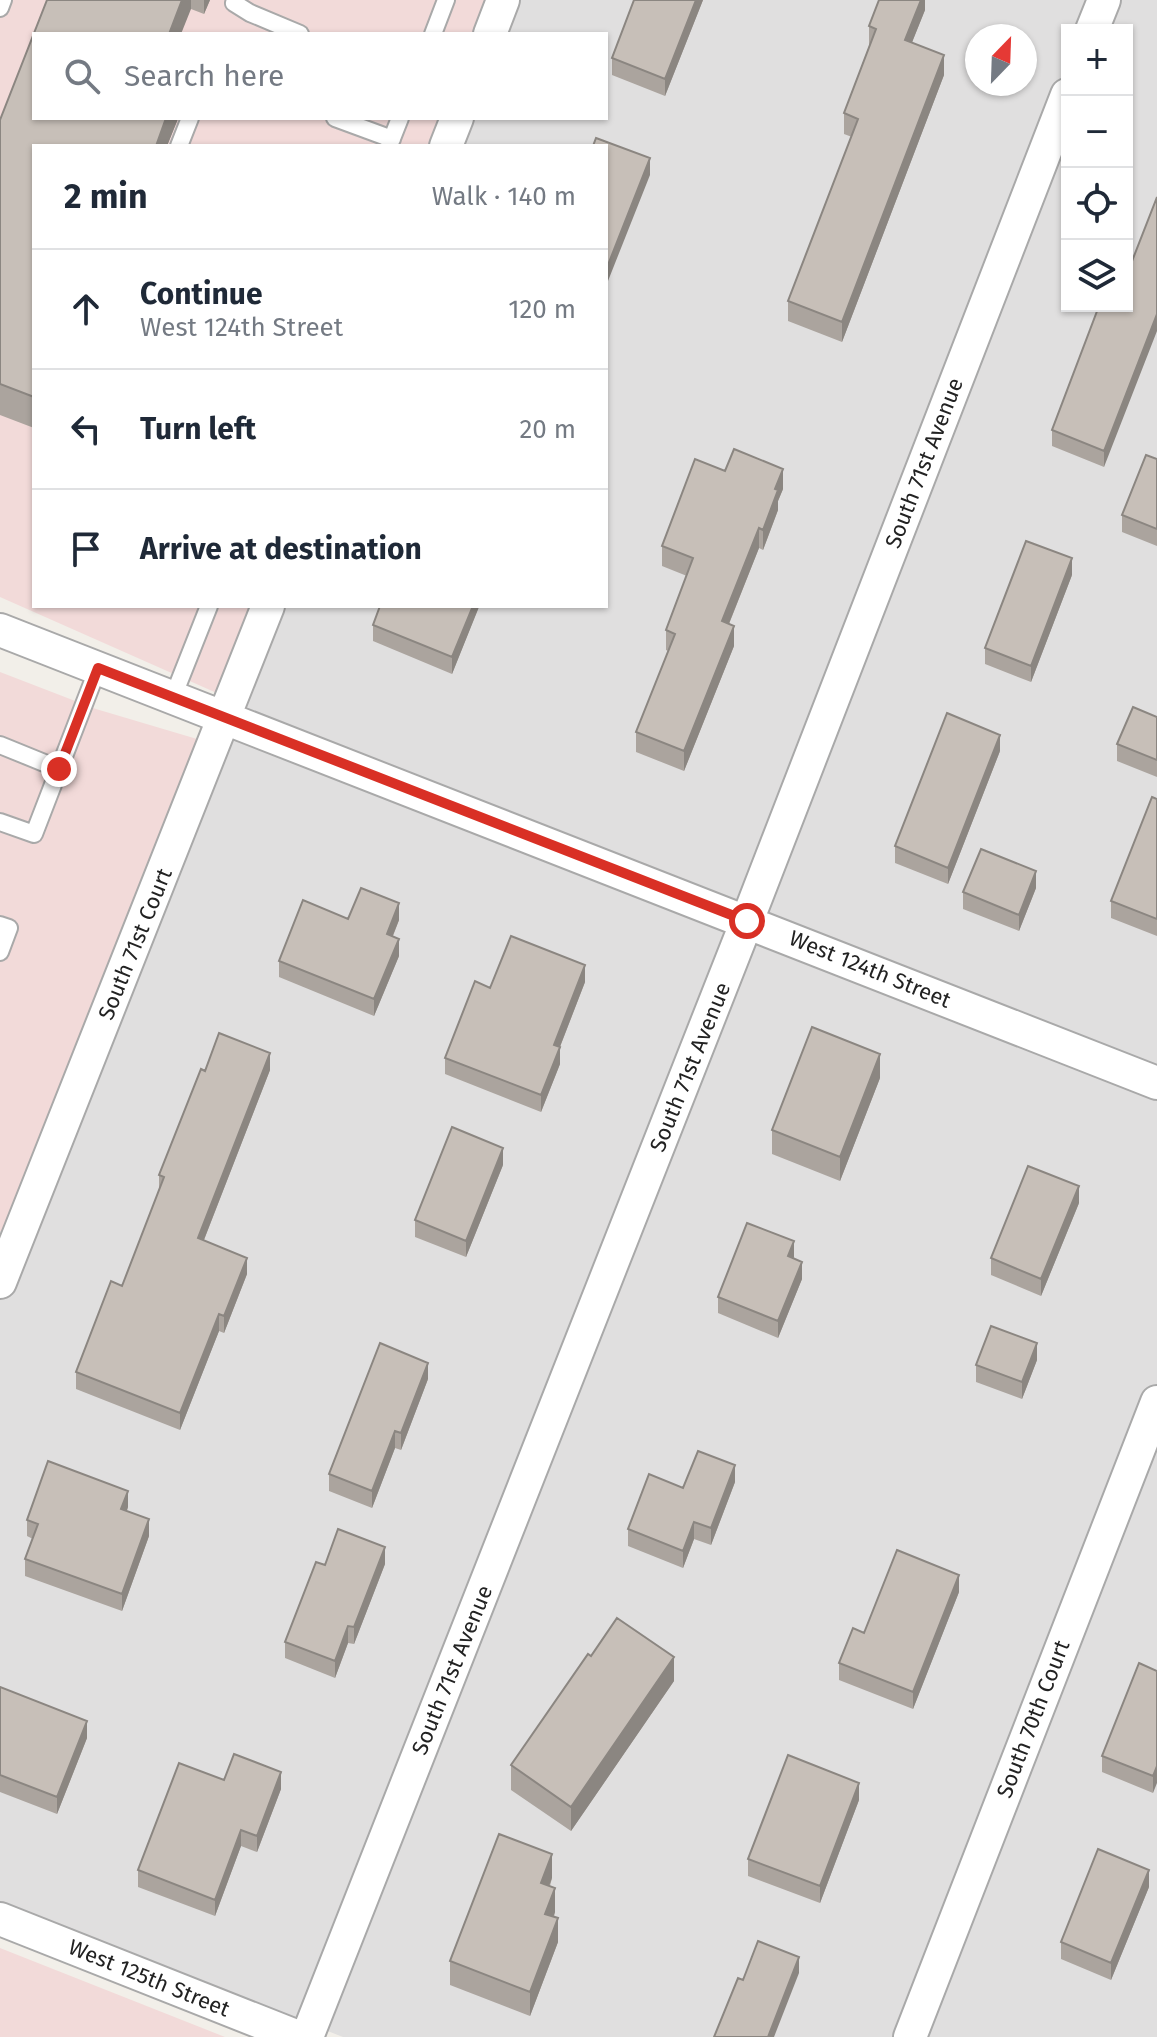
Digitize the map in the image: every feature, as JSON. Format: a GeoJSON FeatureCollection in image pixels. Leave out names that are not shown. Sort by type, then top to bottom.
{"type":"FeatureCollection","features":[{"type":"Feature","properties":{"kind":"street"},"geometry":{"type":"LineString","coordinates":[[491,32],[503,0]]}},
{"type":"Feature","properties":{"kind":"street"},"geometry":{"type":"LineString","coordinates":[[1094,24],[1104,0]]}},
{"type":"Feature","properties":{"kind":"street","name":"South 71st Avenue"},"geometry":{"type":"LineString","coordinates":[[307,2037],[747,921],[1067,96]]}},
{"type":"Feature","properties":{"kind":"street"},"geometry":{"type":"LineString","coordinates":[[447,144],[456,120]]}},
{"type":"Feature","properties":{"kind":"street","name":"South 71st Court"},"geometry":{"type":"LineString","coordinates":[[0,1282],[267,608]]}},
{"type":"Feature","properties":{"kind":"street","name":"West 124th Street"},"geometry":{"type":"LineString","coordinates":[[0,630],[1157,1083]]}},
{"type":"Feature","properties":{"kind":"street","name":"South 70th Court"},"geometry":{"type":"LineString","coordinates":[[910,2037],[1157,1402]]}},
{"type":"Feature","properties":{"kind":"street","name":"West 125th Street"},"geometry":{"type":"LineString","coordinates":[[0,1919],[298,2037]]}},
{"type":"Feature","properties":{"kind":"lane"},"geometry":{"type":"LineString","coordinates":[[0,8],[3,0]]}},
{"type":"Feature","properties":{"kind":"lane"},"geometry":{"type":"LineString","coordinates":[[235,0],[234,3],[250,13],[295,32]]}},
{"type":"Feature","properties":{"kind":"lane"},"geometry":{"type":"LineString","coordinates":[[434,32],[442,1]]}},
{"type":"Feature","properties":{"kind":"lane"},"geometry":{"type":"LineString","coordinates":[[180,144],[189,120]]}},
{"type":"Feature","properties":{"kind":"lane"},"geometry":{"type":"LineString","coordinates":[[340,120],[390,142],[399,120]]}},
{"type":"Feature","properties":{"kind":"lane"},"geometry":{"type":"LineString","coordinates":[[173,697],[208,608]]}},
{"type":"Feature","properties":{"kind":"lane"},"geometry":{"type":"LineString","coordinates":[[0,822],[34,834],[98,668]]}},
{"type":"Feature","properties":{"kind":"lane"},"geometry":{"type":"LineString","coordinates":[[0,745],[59,769]]}},
{"type":"Feature","properties":{"kind":"lane"},"geometry":{"type":"LineString","coordinates":[[0,925],[9,928],[0,952]]}},
{"type":"Feature","properties":{"kind":"shaded area"},"geometry":{"type":"Polygon","coordinates":[[[0,0],[488,0],[476,32],[32,32],[32,120],[441,120],[433,144],[32,144],[32,608],[252,608],[219,694],[0,597],[0,0]]]}},
{"type":"Feature","properties":{"kind":"shaded area"},"geometry":{"type":"Polygon","coordinates":[[[488,0],[1157,0],[1157,2037],[343,2037],[0,1903],[0,1231],[5,1232],[124,922],[252,608],[608,608],[608,144],[433,144],[441,120],[608,120],[608,32],[476,32],[488,0]]]}},
{"type":"Feature","properties":{"kind":"shaded area"},"geometry":{"type":"Polygon","coordinates":[[[0,672],[96,709],[197,739],[4,1232],[0,1231],[0,672]]]}},
{"type":"Feature","properties":{"kind":"shaded area"},"geometry":{"type":"Polygon","coordinates":[[[0,1948],[225,2037],[0,2037],[0,1948]]]}},
{"type":"Feature","properties":{"kind":"building"},"geometry":{"type":"Polygon","coordinates":[[[47,0],[182,0],[170,32],[34,32],[47,0]]]}},
{"type":"Feature","properties":{"kind":"building"},"geometry":{"type":"Polygon","coordinates":[[[634,0],[696,0],[665,79],[612,58],[634,0]]]}},
{"type":"Feature","properties":{"kind":"building"},"geometry":{"type":"Polygon","coordinates":[[[879,0],[921,0],[905,40],[944,55],[842,322],[788,301],[858,119],[844,113],[876,29],[869,26],[879,0]]]}},
{"type":"Feature","properties":{"kind":"building"},"geometry":{"type":"Polygon","coordinates":[[[32,38],[32,120],[165,120],[157,144],[32,144],[32,396],[0,384],[0,120],[32,38]]]}},
{"type":"Feature","properties":{"kind":"building"},"geometry":{"type":"Polygon","coordinates":[[[596,138],[650,158],[608,265],[608,144],[594,144],[596,138]]]}},
{"type":"Feature","properties":{"kind":"building"},"geometry":{"type":"Polygon","coordinates":[[[1157,197],[1157,314],[1104,451],[1052,430],[1097,312],[1133,312],[1133,259],[1157,197]]]}},
{"type":"Feature","properties":{"kind":"building"},"geometry":{"type":"Polygon","coordinates":[[[734,449],[783,469],[763,530],[759,528],[722,621],[734,626],[684,751],[636,732],[675,634],[666,630],[693,558],[662,546],[695,459],[725,471],[734,449]]]}},
{"type":"Feature","properties":{"kind":"building"},"geometry":{"type":"Polygon","coordinates":[[[1146,455],[1157,459],[1157,529],[1122,515],[1146,455]]]}},
{"type":"Feature","properties":{"kind":"building"},"geometry":{"type":"Polygon","coordinates":[[[1026,541],[1072,558],[1031,666],[985,648],[1026,541]]]}},
{"type":"Feature","properties":{"kind":"building"},"geometry":{"type":"Polygon","coordinates":[[[379,608],[472,608],[452,657],[373,625],[379,608]]]}},
{"type":"Feature","properties":{"kind":"building"},"geometry":{"type":"Polygon","coordinates":[[[1133,707],[1157,717],[1157,760],[1117,744],[1133,707]]]}},
{"type":"Feature","properties":{"kind":"building"},"geometry":{"type":"Polygon","coordinates":[[[947,713],[1000,735],[948,868],[895,846],[947,713]]]}},
{"type":"Feature","properties":{"kind":"building"},"geometry":{"type":"Polygon","coordinates":[[[1152,797],[1157,799],[1157,919],[1111,901],[1152,797]]]}},
{"type":"Feature","properties":{"kind":"building"},"geometry":{"type":"Polygon","coordinates":[[[981,849],[1036,871],[1019,915],[963,892],[981,849]]]}},
{"type":"Feature","properties":{"kind":"building"},"geometry":{"type":"Polygon","coordinates":[[[361,888],[399,903],[387,934],[399,939],[374,999],[279,961],[303,900],[348,919],[361,888]]]}},
{"type":"Feature","properties":{"kind":"building"},"geometry":{"type":"Polygon","coordinates":[[[511,936],[585,965],[554,1045],[560,1047],[541,1095],[445,1058],[475,981],[490,988],[511,936]]]}},
{"type":"Feature","properties":{"kind":"building"},"geometry":{"type":"Polygon","coordinates":[[[812,1027],[880,1054],[840,1157],[772,1130],[812,1027]]]}},
{"type":"Feature","properties":{"kind":"building"},"geometry":{"type":"Polygon","coordinates":[[[219,1033],[270,1053],[198,1238],[247,1258],[224,1316],[219,1314],[180,1413],[76,1372],[111,1281],[122,1286],[164,1177],[159,1175],[201,1069],[205,1071],[219,1033]]]}},
{"type":"Feature","properties":{"kind":"building"},"geometry":{"type":"Polygon","coordinates":[[[452,1127],[503,1148],[466,1241],[415,1220],[452,1127]]]}},
{"type":"Feature","properties":{"kind":"building"},"geometry":{"type":"Polygon","coordinates":[[[1028,1166],[1079,1186],[1041,1279],[991,1258],[1028,1166]]]}},
{"type":"Feature","properties":{"kind":"building"},"geometry":{"type":"Polygon","coordinates":[[[747,1223],[794,1241],[788,1256],[802,1262],[778,1321],[718,1297],[747,1223]]]}},
{"type":"Feature","properties":{"kind":"building"},"geometry":{"type":"Polygon","coordinates":[[[991,1326],[1037,1343],[1022,1382],[976,1365],[991,1326]]]}},
{"type":"Feature","properties":{"kind":"building"},"geometry":{"type":"Polygon","coordinates":[[[380,1343],[428,1363],[401,1433],[395,1431],[372,1491],[329,1474],[380,1343]]]}},
{"type":"Feature","properties":{"kind":"building"},"geometry":{"type":"Polygon","coordinates":[[[698,1451],[735,1465],[711,1528],[694,1522],[683,1551],[628,1529],[649,1474],[683,1488],[698,1451]]]}},
{"type":"Feature","properties":{"kind":"building"},"geometry":{"type":"Polygon","coordinates":[[[48,1461],[128,1491],[121,1509],[149,1519],[122,1594],[25,1559],[38,1524],[27,1520],[48,1461]]]}},
{"type":"Feature","properties":{"kind":"building"},"geometry":{"type":"Polygon","coordinates":[[[338,1529],[385,1547],[354,1627],[348,1626],[335,1661],[285,1642],[316,1562],[325,1565],[338,1529]]]}},
{"type":"Feature","properties":{"kind":"building"},"geometry":{"type":"Polygon","coordinates":[[[897,1550],[959,1575],[913,1692],[839,1663],[853,1628],[864,1633],[897,1550]]]}},
{"type":"Feature","properties":{"kind":"building"},"geometry":{"type":"Polygon","coordinates":[[[617,1618],[674,1657],[571,1807],[511,1765],[588,1654],[591,1656],[617,1618]]]}},
{"type":"Feature","properties":{"kind":"building"},"geometry":{"type":"Polygon","coordinates":[[[1139,1663],[1157,1671],[1157,1766],[1153,1776],[1102,1756],[1139,1663]]]}},
{"type":"Feature","properties":{"kind":"building"},"geometry":{"type":"Polygon","coordinates":[[[0,1687],[87,1721],[57,1797],[0,1775],[0,1687]]]}},
{"type":"Feature","properties":{"kind":"building"},"geometry":{"type":"Polygon","coordinates":[[[234,1754],[281,1772],[257,1836],[241,1830],[215,1900],[138,1870],[179,1763],[224,1780],[234,1754]]]}},
{"type":"Feature","properties":{"kind":"building"},"geometry":{"type":"Polygon","coordinates":[[[788,1755],[859,1783],[820,1886],[748,1859],[788,1755]]]}},
{"type":"Feature","properties":{"kind":"building"},"geometry":{"type":"Polygon","coordinates":[[[499,1834],[552,1854],[541,1883],[555,1888],[545,1914],[558,1918],[530,1992],[450,1961],[499,1834]]]}},
{"type":"Feature","properties":{"kind":"building"},"geometry":{"type":"Polygon","coordinates":[[[1098,1849],[1149,1870],[1111,1963],[1061,1942],[1098,1849]]]}},
{"type":"Feature","properties":{"kind":"building"},"geometry":{"type":"Polygon","coordinates":[[[758,1941],[799,1957],[768,2037],[714,2037],[738,1978],[743,1980],[758,1941]]]}},
{"type":"Feature","properties":{"kind":"route"},"geometry":{"type":"LineString","coordinates":[[59,769],[98,668],[747,921]]}}]}
